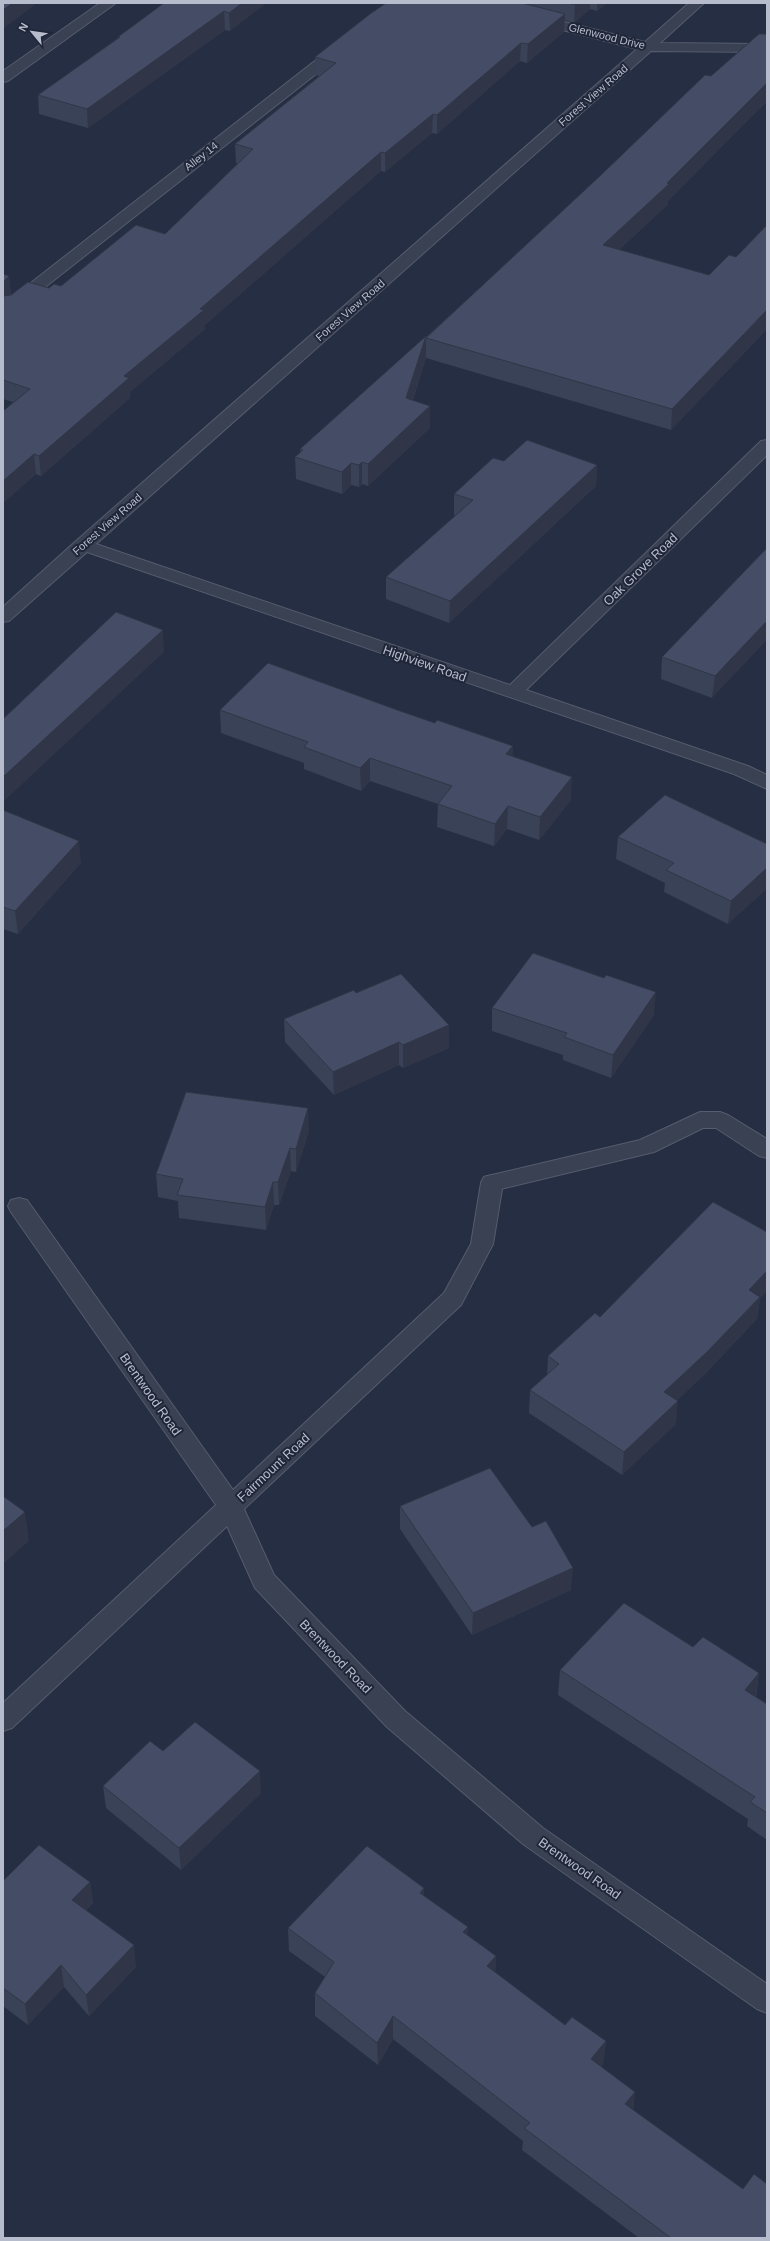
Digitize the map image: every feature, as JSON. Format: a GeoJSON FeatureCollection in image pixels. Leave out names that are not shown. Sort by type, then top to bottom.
{"type":"FeatureCollection","features":[{"type":"Feature","properties":{"kind":"street"},"geometry":{"type":"LineString","coordinates":[[3,78],[109,3]]}},
{"type":"Feature","properties":{"kind":"street","name":"Forest View Road"},"geometry":{"type":"LineString","coordinates":[[3,617],[82,545],[697,3]]}},
{"type":"Feature","properties":{"kind":"street","name":"Glenwood Drive"},"geometry":{"type":"LineString","coordinates":[[519,14],[648,47],[767,48]]}},
{"type":"Feature","properties":{"kind":"street","name":"Alley 14"},"geometry":{"type":"LineString","coordinates":[[6,310],[347,42]]}},
{"type":"Feature","properties":{"kind":"street","name":"Oak Grove Road"},"geometry":{"type":"LineString","coordinates":[[513,693],[767,445]]}},
{"type":"Feature","properties":{"kind":"street","name":"Highview Road"},"geometry":{"type":"LineString","coordinates":[[82,545],[741,770],[767,783]]}},
{"type":"Feature","properties":{"kind":"street","name":"Fairmount Road"},"geometry":{"type":"LineString","coordinates":[[3,1720],[453,1299],[482,1244],[492,1183],[646,1146],[700,1120],[720,1120],[767,1150]]}},
{"type":"Feature","properties":{"kind":"street","name":"Brentwood Road"},"geometry":{"type":"LineString","coordinates":[[19,1206],[231,1507],[264,1581],[396,1719],[533,1836],[767,2000]]}},
{"type":"Feature","properties":{"kind":"building"},"geometry":{"type":"Polygon","coordinates":[[[3,3],[13,3],[3,10],[3,3]]]}},
{"type":"Feature","properties":{"kind":"building"},"geometry":{"type":"Polygon","coordinates":[[[164,3],[242,3],[229,13],[224,11],[87,109],[38,95],[120,37],[118,37],[164,3]]]}},
{"type":"Feature","properties":{"kind":"building"},"geometry":{"type":"Polygon","coordinates":[[[386,3],[522,3],[565,14],[528,44],[521,43],[437,115],[433,114],[385,153],[381,152],[200,309],[204,310],[124,376],[129,378],[39,456],[34,454],[3,481],[3,411],[30,389],[3,380],[3,296],[11,295],[28,282],[49,288],[54,284],[61,286],[136,225],[165,234],[253,149],[235,144],[336,63],[315,57],[386,3]]]}},
{"type":"Feature","properties":{"kind":"building"},"geometry":{"type":"Polygon","coordinates":[[[759,34],[767,34],[767,83],[667,183],[669,184],[603,245],[709,275],[729,255],[736,257],[767,225],[767,310],[672,409],[426,338],[601,175],[705,75],[711,76],[759,34]]]}},
{"type":"Feature","properties":{"kind":"building"},"geometry":{"type":"Polygon","coordinates":[[[3,274],[9,276],[3,282],[3,274]]]}},
{"type":"Feature","properties":{"kind":"building"},"geometry":{"type":"Polygon","coordinates":[[[426,336],[406,398],[430,406],[368,464],[362,462],[359,465],[351,463],[342,472],[295,457],[303,450],[300,449],[426,336]]]}},
{"type":"Feature","properties":{"kind":"building"},"geometry":{"type":"Polygon","coordinates":[[[527,440],[597,465],[450,601],[386,577],[473,500],[454,494],[493,458],[504,461],[527,440]]]}},
{"type":"Feature","properties":{"kind":"building"},"geometry":{"type":"Polygon","coordinates":[[[767,548],[767,621],[715,676],[662,657],[767,548]]]}},
{"type":"Feature","properties":{"kind":"building"},"geometry":{"type":"Polygon","coordinates":[[[116,612],[163,630],[3,777],[3,719],[116,612]]]}},
{"type":"Feature","properties":{"kind":"building"},"geometry":{"type":"Polygon","coordinates":[[[268,663],[435,723],[437,720],[513,746],[506,754],[572,777],[540,817],[508,806],[495,824],[438,804],[452,786],[370,758],[360,768],[304,747],[308,742],[220,710],[268,663]]]}},
{"type":"Feature","properties":{"kind":"building"},"geometry":{"type":"Polygon","coordinates":[[[665,795],[767,844],[767,868],[731,901],[666,870],[674,863],[618,837],[665,795]]]}},
{"type":"Feature","properties":{"kind":"building"},"geometry":{"type":"Polygon","coordinates":[[[3,810],[79,841],[15,911],[3,907],[3,810]]]}},
{"type":"Feature","properties":{"kind":"building"},"geometry":{"type":"Polygon","coordinates":[[[533,953],[604,978],[606,975],[656,992],[613,1055],[564,1037],[567,1033],[492,1008],[533,953]]]}},
{"type":"Feature","properties":{"kind":"building"},"geometry":{"type":"Polygon","coordinates":[[[401,974],[449,1025],[403,1045],[399,1042],[333,1072],[284,1019],[354,990],[356,993],[401,974]]]}},
{"type":"Feature","properties":{"kind":"building"},"geometry":{"type":"Polygon","coordinates":[[[186,1092],[308,1108],[296,1149],[290,1148],[278,1182],[273,1182],[265,1207],[177,1195],[183,1179],[156,1174],[186,1092]]]}},
{"type":"Feature","properties":{"kind":"building"},"geometry":{"type":"Polygon","coordinates":[[[713,1202],[767,1232],[767,1271],[749,1290],[760,1297],[707,1352],[664,1392],[678,1401],[624,1452],[530,1390],[559,1364],[548,1356],[595,1313],[600,1317],[713,1202]]]}},
{"type":"Feature","properties":{"kind":"building"},"geometry":{"type":"Polygon","coordinates":[[[490,1468],[532,1527],[546,1521],[573,1568],[473,1613],[400,1506],[490,1468]]]}},
{"type":"Feature","properties":{"kind":"building"},"geometry":{"type":"Polygon","coordinates":[[[3,1496],[25,1512],[3,1531],[3,1496]]]}},
{"type":"Feature","properties":{"kind":"building"},"geometry":{"type":"Polygon","coordinates":[[[624,1603],[693,1647],[703,1637],[759,1673],[745,1690],[767,1704],[767,1813],[750,1802],[755,1797],[560,1670],[624,1603]]]}},
{"type":"Feature","properties":{"kind":"building"},"geometry":{"type":"Polygon","coordinates":[[[195,1722],[260,1771],[179,1848],[103,1786],[150,1741],[163,1751],[195,1722]]]}},
{"type":"Feature","properties":{"kind":"building"},"geometry":{"type":"Polygon","coordinates":[[[39,1845],[90,1882],[72,1900],[134,1945],[86,1995],[61,1965],[25,2004],[3,1988],[3,1881],[39,1845]]]}},
{"type":"Feature","properties":{"kind":"building"},"geometry":{"type":"Polygon","coordinates":[[[367,1846],[424,1888],[420,1893],[468,1927],[463,1932],[496,1956],[487,1966],[565,2025],[572,2017],[606,2041],[591,2059],[635,2092],[625,2104],[743,2189],[754,2174],[767,2184],[767,2238],[671,2238],[524,2128],[530,2123],[393,2016],[377,2043],[315,1993],[334,1962],[288,1928],[367,1846]]]}}]}
